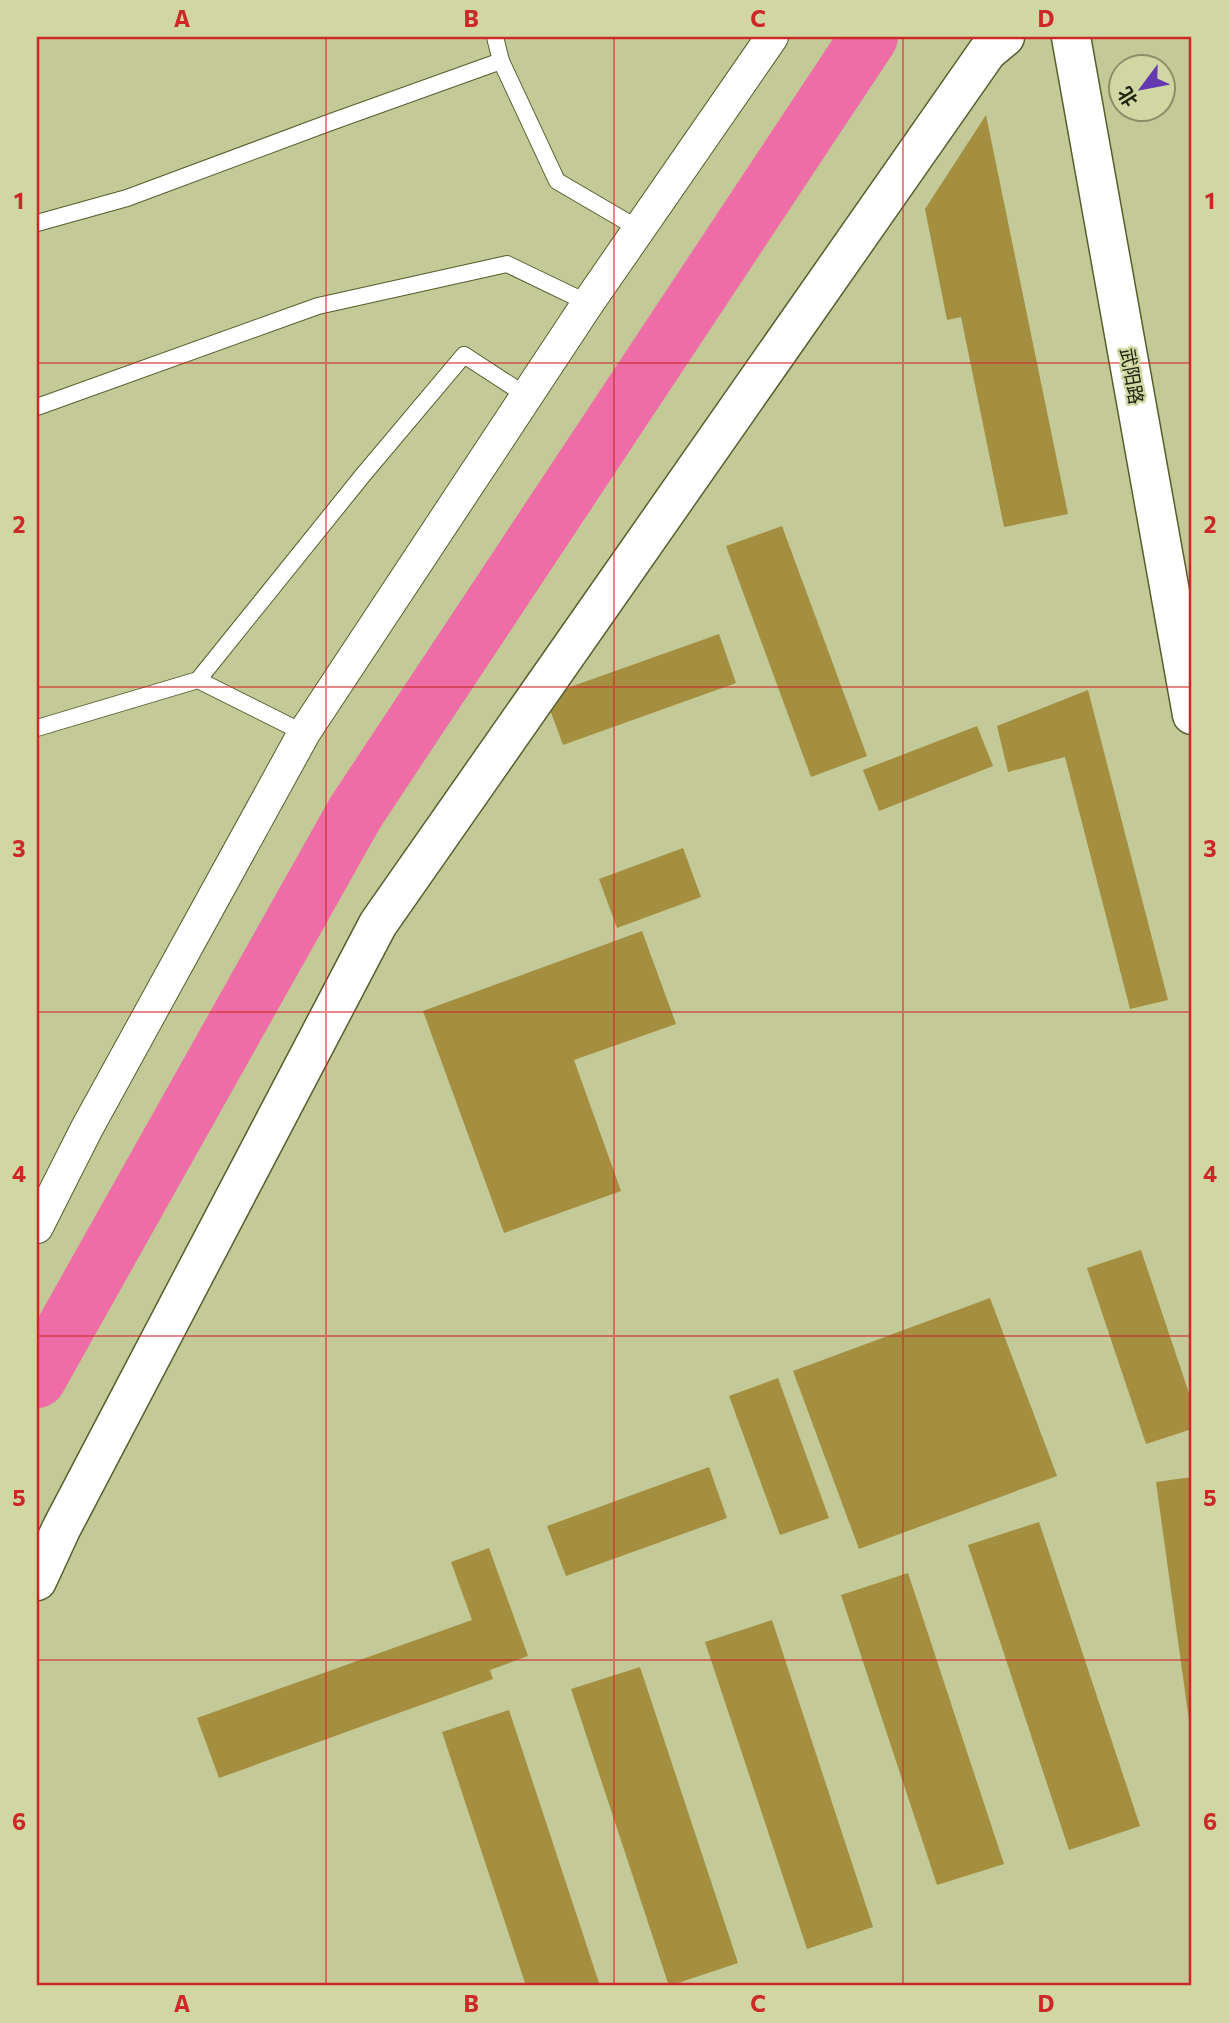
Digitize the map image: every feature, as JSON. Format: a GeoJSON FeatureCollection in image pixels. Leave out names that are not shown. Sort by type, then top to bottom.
{"type":"FeatureCollection","features":[{"type":"Feature","properties":{"kind":"street"},"geometry":{"type":"LineString","coordinates":[[37,1227],[87,1128],[304,733],[589,303],[772,37]]}},
{"type":"Feature","properties":{"kind":"street","name":"武阳路"},"geometry":{"type":"LineString","coordinates":[[1071,37],[1185,628],[1192,715]]}},
{"type":"Feature","properties":{"kind":"street"},"geometry":{"type":"LineString","coordinates":[[37,1581],[61,1529],[378,924],[997,42]]}},
{"type":"Feature","properties":{"kind":"lane"},"geometry":{"type":"LineString","coordinates":[[495,37],[501,61],[557,181],[639,229]]}},
{"type":"Feature","properties":{"kind":"lane"},"geometry":{"type":"LineString","coordinates":[[37,223],[127,198],[501,61]]}},
{"type":"Feature","properties":{"kind":"lane"},"geometry":{"type":"LineString","coordinates":[[37,407],[318,306],[507,264],[589,303]]}},
{"type":"Feature","properties":{"kind":"lane"},"geometry":{"type":"LineString","coordinates":[[37,728],[198,680],[363,475],[464,355],[527,396]]}},
{"type":"Feature","properties":{"kind":"lane"},"geometry":{"type":"LineString","coordinates":[[198,680],[304,733]]}},
{"type":"Feature","properties":{"kind":"building"},"geometry":{"type":"Polygon","coordinates":[[[986,115],[1068,514],[1004,527],[961,317],[947,320],[925,209],[986,115]]]}},
{"type":"Feature","properties":{"kind":"building"},"geometry":{"type":"Polygon","coordinates":[[[782,526],[867,756],[811,777],[726,546],[782,526]]]}},
{"type":"Feature","properties":{"kind":"building"},"geometry":{"type":"Polygon","coordinates":[[[719,634],[736,683],[563,745],[545,696],[719,634]]]}},
{"type":"Feature","properties":{"kind":"building"},"geometry":{"type":"Polygon","coordinates":[[[1088,690],[1168,1000],[1130,1009],[1065,757],[1008,772],[997,726],[1088,690]]]}},
{"type":"Feature","properties":{"kind":"building"},"geometry":{"type":"Polygon","coordinates":[[[977,726],[993,766],[879,811],[863,770],[977,726]]]}},
{"type":"Feature","properties":{"kind":"building"},"geometry":{"type":"Polygon","coordinates":[[[683,848],[701,897],[617,928],[599,879],[683,848]]]}},
{"type":"Feature","properties":{"kind":"building"},"geometry":{"type":"Polygon","coordinates":[[[642,931],[676,1024],[574,1060],[621,1191],[504,1233],[423,1011],[642,931]]]}},
{"type":"Feature","properties":{"kind":"building"},"geometry":{"type":"Polygon","coordinates":[[[1141,1250],[1192,1402],[1192,1429],[1146,1444],[1087,1268],[1141,1250]]]}},
{"type":"Feature","properties":{"kind":"building"},"geometry":{"type":"Polygon","coordinates":[[[990,1298],[1057,1476],[859,1549],[793,1371],[990,1298]]]}},
{"type":"Feature","properties":{"kind":"building"},"geometry":{"type":"Polygon","coordinates":[[[778,1378],[829,1518],[780,1535],[729,1396],[778,1378]]]}},
{"type":"Feature","properties":{"kind":"building"},"geometry":{"type":"Polygon","coordinates":[[[709,1467],[727,1518],[566,1576],[547,1526],[709,1467]]]}},
{"type":"Feature","properties":{"kind":"building"},"geometry":{"type":"Polygon","coordinates":[[[1192,1477],[1192,1735],[1191,1735],[1156,1482],[1192,1477]]]}},
{"type":"Feature","properties":{"kind":"building"},"geometry":{"type":"Polygon","coordinates":[[[1039,1522],[1140,1826],[1069,1850],[968,1545],[1039,1522]]]}},
{"type":"Feature","properties":{"kind":"building"},"geometry":{"type":"Polygon","coordinates":[[[489,1548],[528,1656],[490,1670],[493,1679],[219,1778],[197,1718],[472,1620],[451,1562],[489,1548]]]}},
{"type":"Feature","properties":{"kind":"building"},"geometry":{"type":"Polygon","coordinates":[[[908,1573],[1004,1864],[937,1885],[841,1595],[908,1573]]]}},
{"type":"Feature","properties":{"kind":"building"},"geometry":{"type":"Polygon","coordinates":[[[772,1620],[873,1927],[807,1949],[705,1642],[772,1620]]]}},
{"type":"Feature","properties":{"kind":"building"},"geometry":{"type":"Polygon","coordinates":[[[640,1667],[738,1963],[669,1986],[571,1689],[640,1667]]]}},
{"type":"Feature","properties":{"kind":"building"},"geometry":{"type":"Polygon","coordinates":[[[509,1710],[600,1986],[526,1986],[442,1732],[509,1710]]]}},
{"type":"Feature","properties":{"kind":"waterway"},"geometry":{"type":"LineString","coordinates":[[37,1379],[355,813],[869,37]]}}]}
